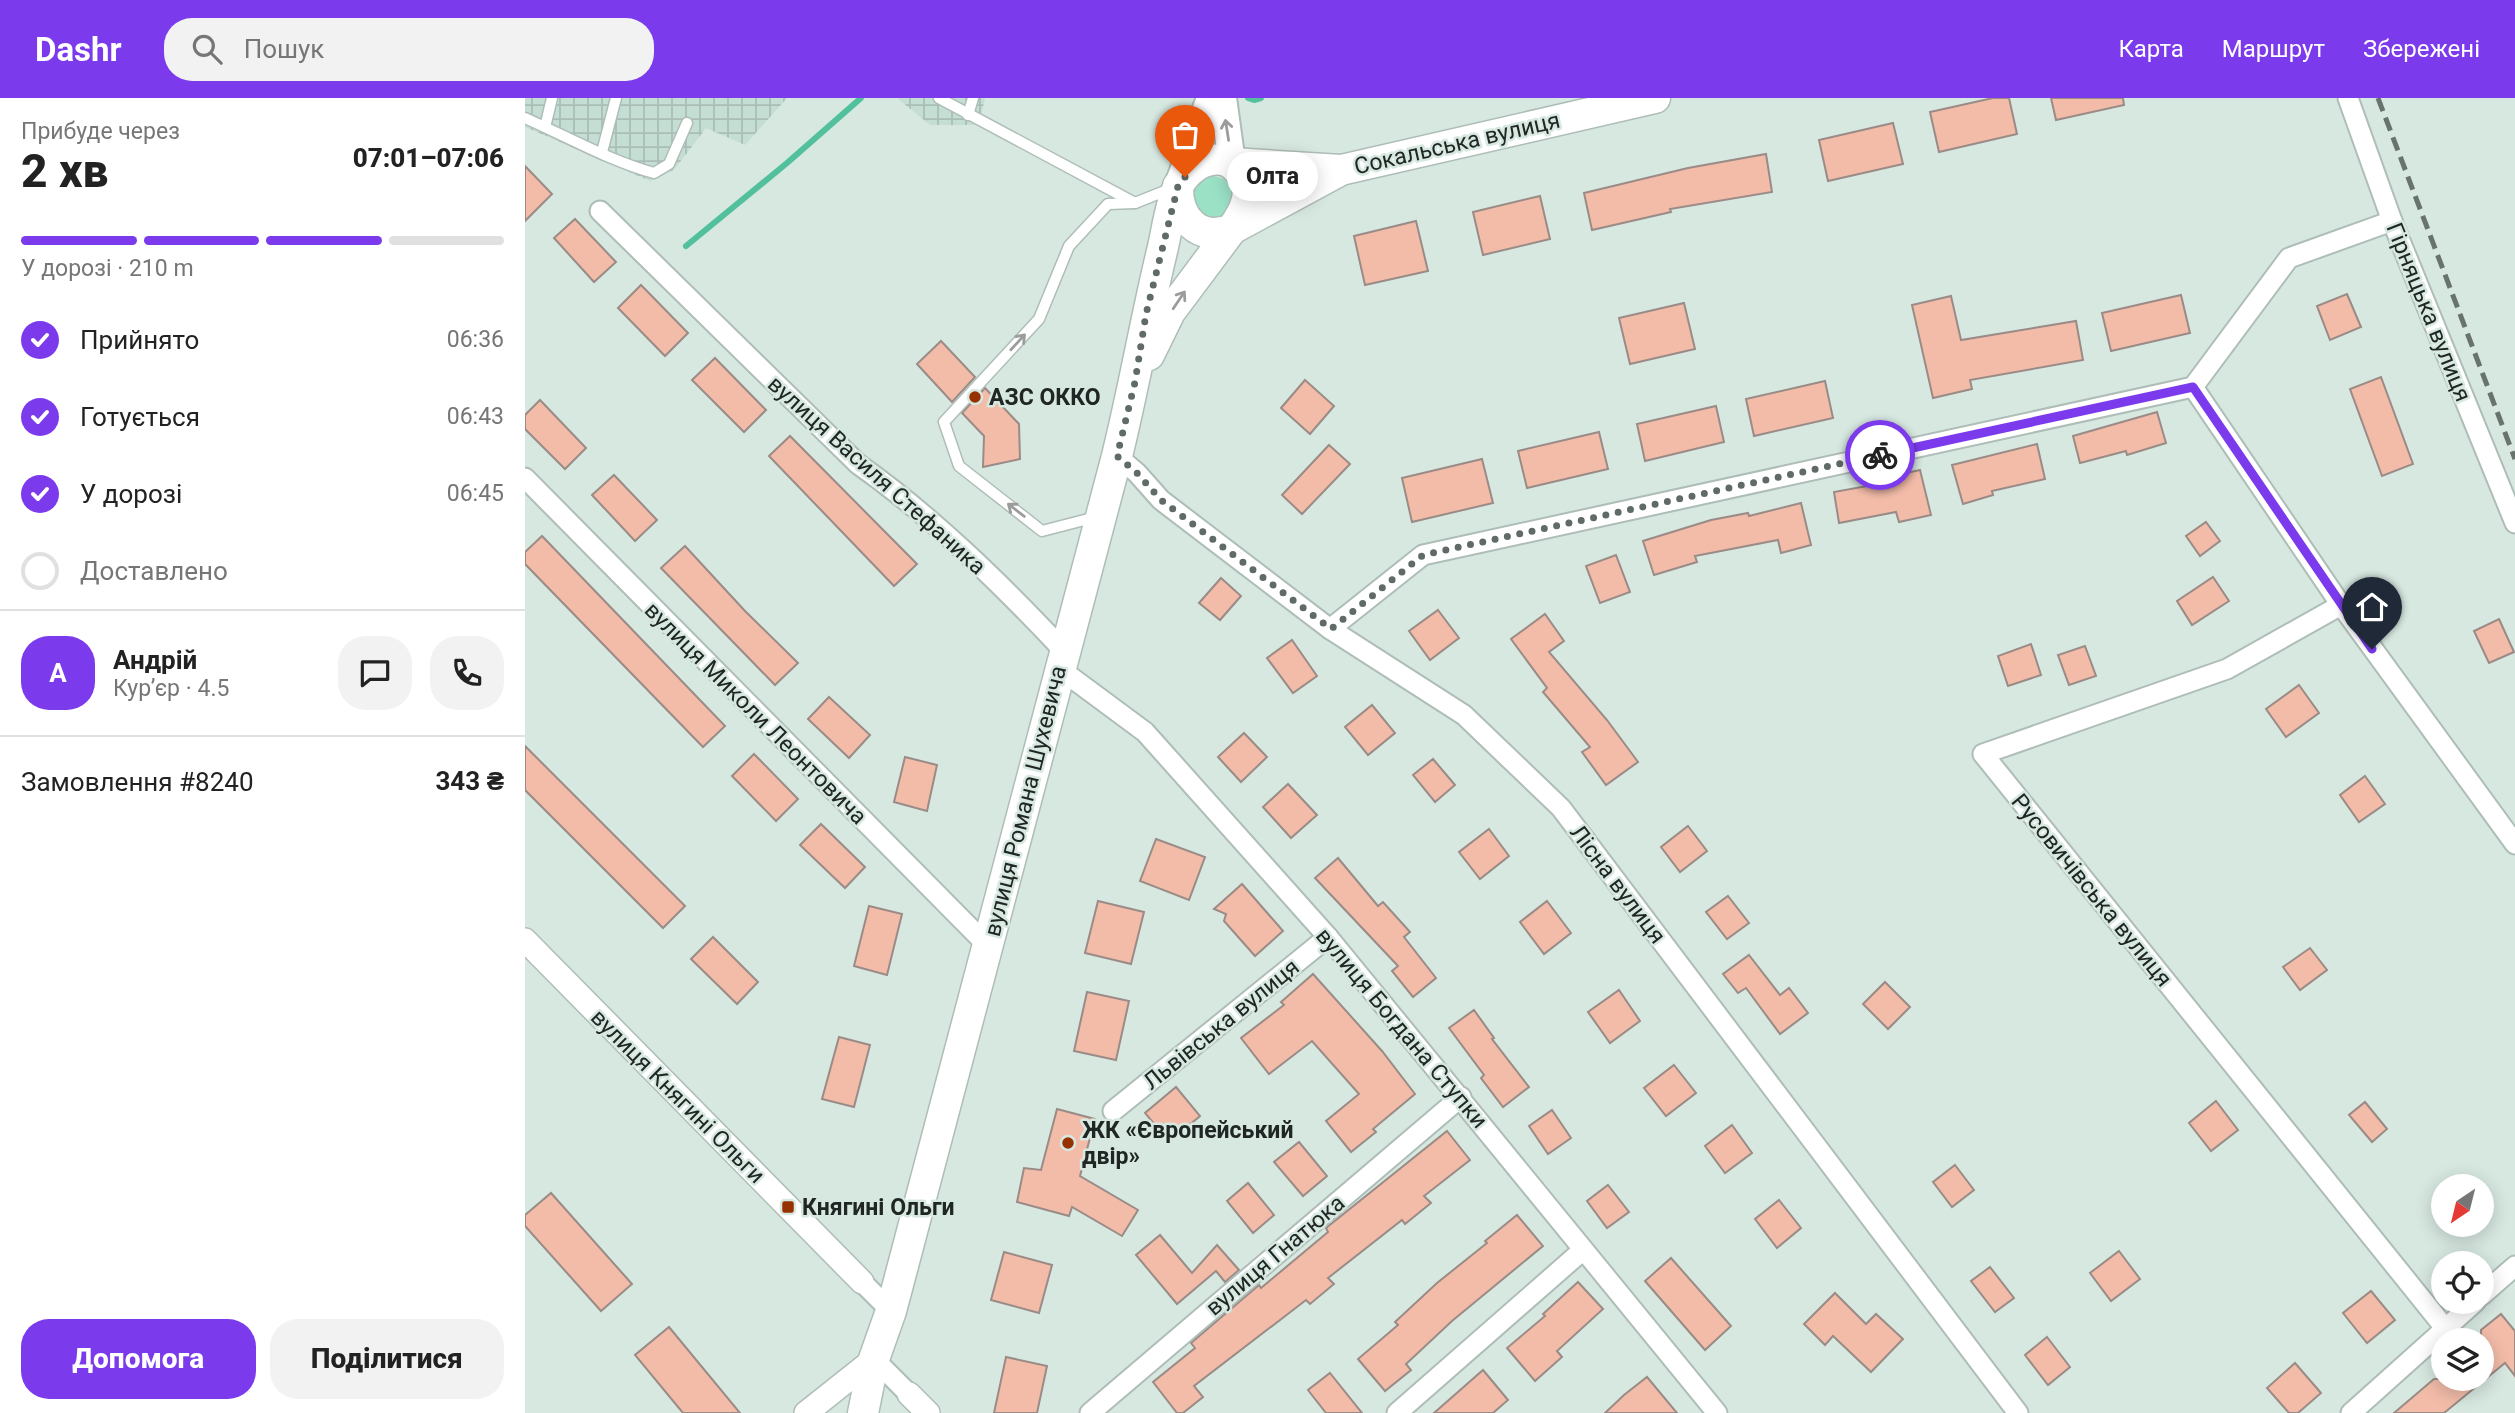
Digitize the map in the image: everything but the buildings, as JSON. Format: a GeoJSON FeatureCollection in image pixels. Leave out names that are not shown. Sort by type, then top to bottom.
{"type":"FeatureCollection","features":[{"type":"Feature","properties":{"kind":"main road"},"geometry":{"type":"LineString","coordinates":[[1210,98],[1178,186],[1179,207],[1190,223],[1206,232],[1216,233],[1232,229],[1341,170]]}},
{"type":"Feature","properties":{"kind":"main road"},"geometry":{"type":"LineString","coordinates":[[1135,382],[1170,312],[1232,229],[1245,207],[1248,192],[1244,176],[1232,163],[1223,98]]}},
{"type":"Feature","properties":{"kind":"main road","name":"Сокальська вулиця"},"geometry":{"type":"LineString","coordinates":[[1341,170],[1655,98]]}},
{"type":"Feature","properties":{"kind":"main road"},"geometry":{"type":"LineString","coordinates":[[1178,186],[1190,171],[1205,162],[1220,159],[1232,163],[1341,170]]}},
{"type":"Feature","properties":{"kind":"main road","name":"вулиця Романа Шухевича"},"geometry":{"type":"LineString","coordinates":[[863,1413],[874,1359],[891,1311],[1117,456],[1135,382],[1146,314],[1178,186]]}},
{"type":"Feature","properties":{"kind":"street","name":"Гірняцька вулиця"},"geometry":{"type":"LineString","coordinates":[[2348,98],[2392,221],[2515,523]]}},
{"type":"Feature","properties":{"kind":"street","name":"вулиця Василя Стефаника"},"geometry":{"type":"LineString","coordinates":[[600,211],[858,464],[903,496],[1030,615],[1062,660]]}},
{"type":"Feature","properties":{"kind":"street"},"geometry":{"type":"LineString","coordinates":[[1331,629],[1423,555],[2193,387],[2288,258],[2392,221]]}},
{"type":"Feature","properties":{"kind":"street"},"geometry":{"type":"LineString","coordinates":[[2193,387],[2341,605],[2515,844]]}},
{"type":"Feature","properties":{"kind":"street","name":"Лісна вулиця"},"geometry":{"type":"LineString","coordinates":[[1117,456],[1137,473],[1161,500],[1331,629],[1464,715],[1561,808],[2018,1413]]}},
{"type":"Feature","properties":{"kind":"street","name":"вулиця Миколи Леонтовича"},"geometry":{"type":"LineString","coordinates":[[525,478],[988,946]]}},
{"type":"Feature","properties":{"kind":"street","name":"Русовичівська вулиця"},"geometry":{"type":"LineString","coordinates":[[2341,605],[2227,669],[1983,754],[2445,1328]]}},
{"type":"Feature","properties":{"kind":"street","name":"вулиця Богдана Ступки"},"geometry":{"type":"LineString","coordinates":[[1062,660],[1145,732],[1328,937],[1461,1097],[1712,1411]]}},
{"type":"Feature","properties":{"kind":"street","name":"Львівська вулиця"},"geometry":{"type":"LineString","coordinates":[[1113,1111],[1328,937]]}},
{"type":"Feature","properties":{"kind":"street","name":"вулиця Княгині Ольги"},"geometry":{"type":"LineString","coordinates":[[525,940],[891,1311]]}},
{"type":"Feature","properties":{"kind":"street","name":"вулиця Гнатюка"},"geometry":{"type":"LineString","coordinates":[[1090,1413],[1461,1097]]}},
{"type":"Feature","properties":{"kind":"street"},"geometry":{"type":"LineString","coordinates":[[1397,1413],[1583,1250]]}},
{"type":"Feature","properties":{"kind":"street"},"geometry":{"type":"LineString","coordinates":[[2494,1285],[2515,1266]]}},
{"type":"Feature","properties":{"kind":"street"},"geometry":{"type":"LineString","coordinates":[[2445,1328],[2461,1314]]}},
{"type":"Feature","properties":{"kind":"street"},"geometry":{"type":"LineString","coordinates":[[2351,1413],[2431,1341]]}},
{"type":"Feature","properties":{"kind":"street"},"geometry":{"type":"LineString","coordinates":[[806,1413],[874,1359],[928,1413]]}},
{"type":"Feature","properties":{"kind":"lane"},"geometry":{"type":"LineString","coordinates":[[545,127],[552,98]]}},
{"type":"Feature","properties":{"kind":"lane"},"geometry":{"type":"LineString","coordinates":[[602,152],[616,98]]}},
{"type":"Feature","properties":{"kind":"lane"},"geometry":{"type":"LineString","coordinates":[[939,98],[1135,203]]}},
{"type":"Feature","properties":{"kind":"lane"},"geometry":{"type":"LineString","coordinates":[[968,115],[973,98]]}},
{"type":"Feature","properties":{"kind":"lane"},"geometry":{"type":"LineString","coordinates":[[525,118],[625,165],[654,173],[669,164],[687,123]]}},
{"type":"Feature","properties":{"kind":"lane"},"geometry":{"type":"LineString","coordinates":[[1100,516],[1042,531],[959,466],[944,422],[1039,319],[1069,246],[1108,204],[1135,203],[1178,186]]}},
{"type":"Feature","properties":{"kind":"shaded area"},"geometry":{"type":"Polygon","coordinates":[[[525,98],[787,98],[745,145],[706,128],[674,170],[650,181],[525,127],[525,98]]]}},
{"type":"Feature","properties":{"kind":"shaded area"},"geometry":{"type":"Polygon","coordinates":[[[897,98],[985,98],[979,125],[930,125],[897,98]]]}},
{"type":"Feature","properties":{"kind":"green space"},"geometry":{"type":"Polygon","coordinates":[[[1210,175],[1225,179],[1234,192],[1228,214],[1214,220],[1198,216],[1191,188],[1210,175]]]}},
{"type":"Feature","properties":{"kind":"waterway"},"geometry":{"type":"LineString","coordinates":[[686,246],[861,98]]}},
{"type":"Feature","properties":{"kind":"waterway"},"geometry":{"type":"LineString","coordinates":[[1248,98],[1261,98]]}},
{"type":"Feature","properties":{"kind":"railway"},"geometry":{"type":"LineString","coordinates":[[2378,98],[2515,459]]}},
{"type":"Feature","properties":{"kind":"way so far"},"geometry":{"type":"LineString","coordinates":[[1185,177],[1178,186],[1146,314],[1135,382],[1117,456],[1137,473],[1161,500],[1331,629],[1423,555],[1880,455]]}},
{"type":"Feature","properties":{"kind":"place","name":"Олта"},"geometry":{"type":"Point","coordinates":[1185,177]}},
{"type":"Feature","properties":{"kind":"place","name":"АЗС ОККО"},"geometry":{"type":"Point","coordinates":[975,397]}},
{"type":"Feature","properties":{"kind":"place","name":"ЖК «Європейський двір»"},"geometry":{"type":"Point","coordinates":[1068,1143]}},
{"type":"Feature","properties":{"kind":"place","name":"Княгині Ольги"},"geometry":{"type":"Point","coordinates":[788,1207]}},
{"type":"Feature","properties":{"kind":"route"},"geometry":{"type":"LineString","coordinates":[[1880,455],[2193,387],[2372,649]]}}]}
